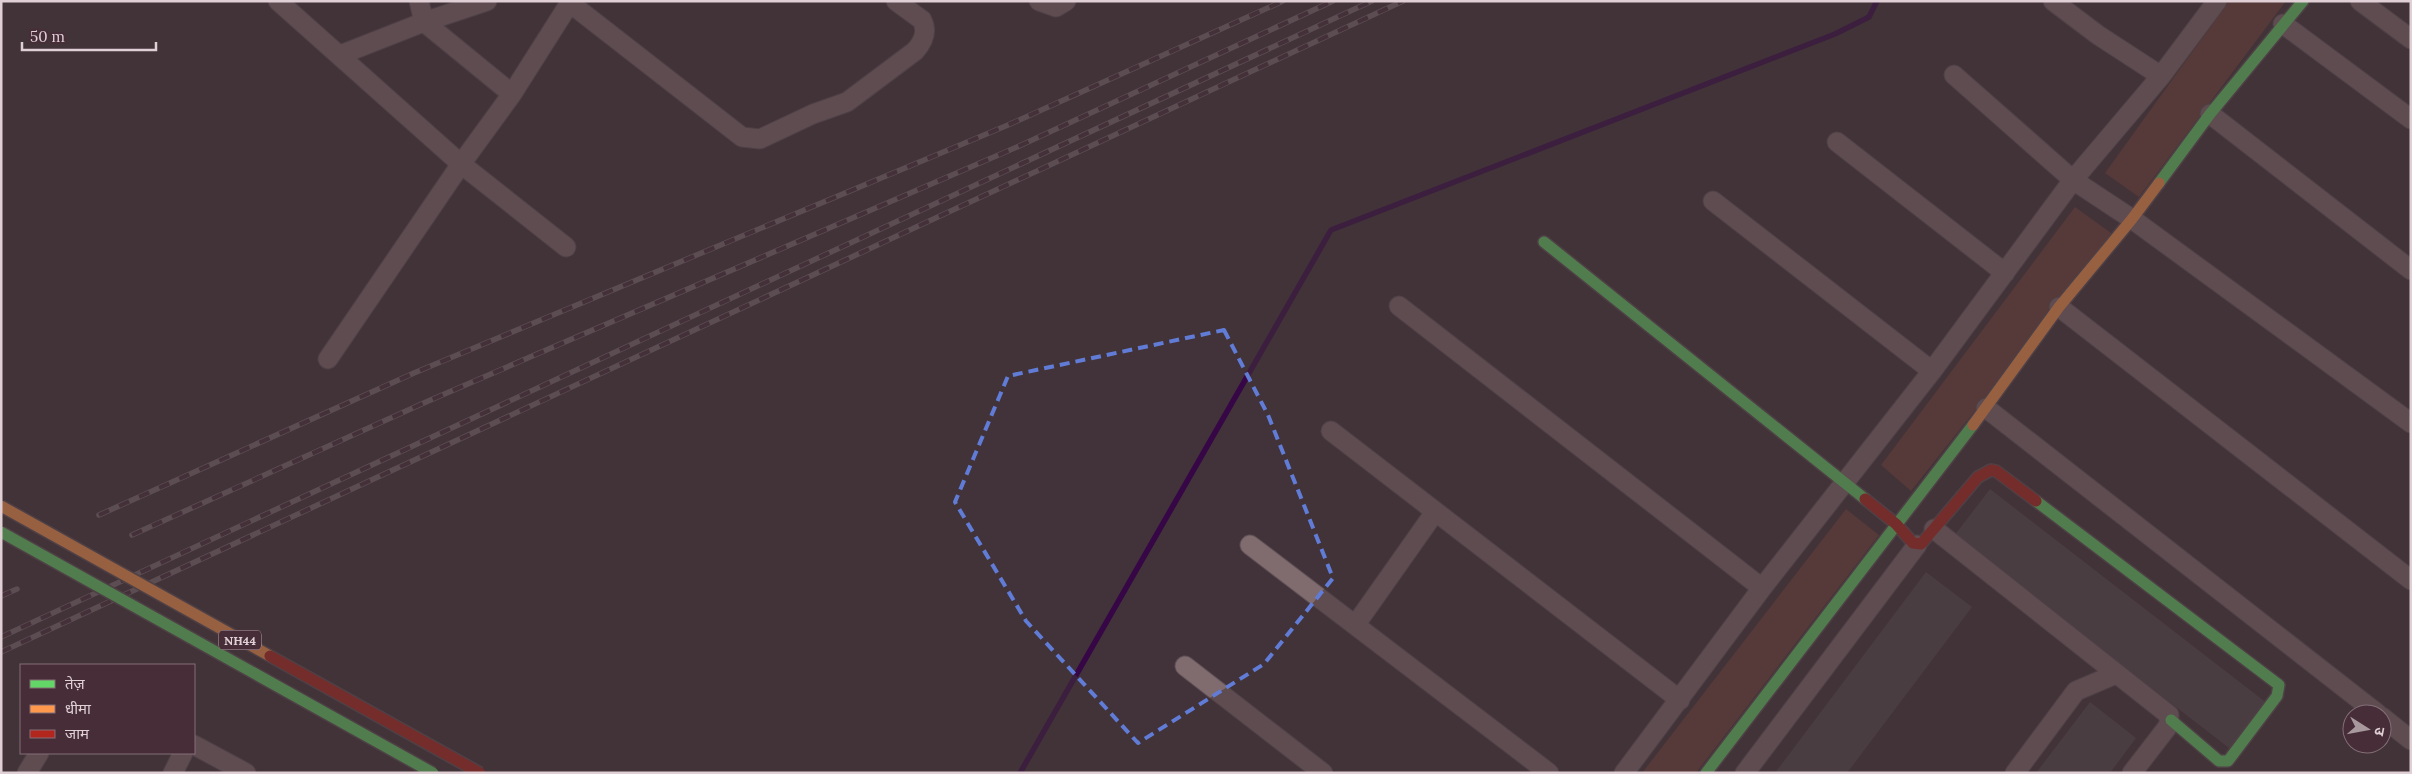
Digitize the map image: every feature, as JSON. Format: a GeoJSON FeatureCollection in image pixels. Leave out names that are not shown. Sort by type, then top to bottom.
{"type":"FeatureCollection","features":[{"type":"Feature","properties":{"kind":"main road"},"geometry":{"type":"LineString","coordinates":[[1706,773],[1986,408],[2059,307],[2132,219],[2210,114],[2303,1]]}},
{"type":"Feature","properties":{"kind":"main road"},"geometry":{"type":"LineString","coordinates":[[1544,242],[1896,524],[1917,545],[1921,544],[1978,477],[1991,470],[1996,471],[2279,685],[2277,696],[2228,761],[2219,761],[2171,720]]}},
{"type":"Feature","properties":{"kind":"main road","name":"NH44"},"geometry":{"type":"LineString","coordinates":[[1,506],[480,773]]}},
{"type":"Feature","properties":{"kind":"main road","name":"NH44"},"geometry":{"type":"LineString","coordinates":[[1,532],[433,773]]}},
{"type":"Feature","properties":{"kind":"street"},"geometry":{"type":"LineString","coordinates":[[278,1],[461,164],[566,247]]}},
{"type":"Feature","properties":{"kind":"street"},"geometry":{"type":"LineString","coordinates":[[419,1],[424,22],[512,94]]}},
{"type":"Feature","properties":{"kind":"street"},"geometry":{"type":"LineString","coordinates":[[340,55],[424,22],[487,1]]}},
{"type":"Feature","properties":{"kind":"street"},"geometry":{"type":"LineString","coordinates":[[328,359],[461,164],[512,94],[570,2],[742,137],[760,139],[813,114],[847,102],[915,51],[922,43],[926,32],[924,24],[922,20],[896,1]]}},
{"type":"Feature","properties":{"kind":"street"},"geometry":{"type":"LineString","coordinates":[[1039,1],[1056,7],[1066,1]]}},
{"type":"Feature","properties":{"kind":"street"},"geometry":{"type":"LineString","coordinates":[[2053,1],[2161,76]]}},
{"type":"Feature","properties":{"kind":"street"},"geometry":{"type":"LineString","coordinates":[[1624,773],[1762,588],[1932,371],[2073,180],[2161,76],[2217,1]]}},
{"type":"Feature","properties":{"kind":"street"},"geometry":{"type":"LineString","coordinates":[[2360,1],[2411,39]]}},
{"type":"Feature","properties":{"kind":"street"},"geometry":{"type":"LineString","coordinates":[[2283,24],[2411,119]]}},
{"type":"Feature","properties":{"kind":"street"},"geometry":{"type":"LineString","coordinates":[[1954,75],[2073,180],[2132,219],[2411,423]]}},
{"type":"Feature","properties":{"kind":"street"},"geometry":{"type":"LineString","coordinates":[[2210,114],[2411,270]]}},
{"type":"Feature","properties":{"kind":"street"},"geometry":{"type":"LineString","coordinates":[[1837,142],[2005,273]]}},
{"type":"Feature","properties":{"kind":"street"},"geometry":{"type":"LineString","coordinates":[[1714,201],[1932,371]]}},
{"type":"Feature","properties":{"kind":"street"},"geometry":{"type":"LineString","coordinates":[[1399,306],[1762,588]]}},
{"type":"Feature","properties":{"kind":"street"},"geometry":{"type":"LineString","coordinates":[[2059,307],[2411,580]]}},
{"type":"Feature","properties":{"kind":"street"},"geometry":{"type":"LineString","coordinates":[[1986,408],[2365,704]]}},
{"type":"Feature","properties":{"kind":"street"},"geometry":{"type":"LineString","coordinates":[[1331,431],[1680,700]]}},
{"type":"Feature","properties":{"kind":"street"},"geometry":{"type":"LineString","coordinates":[[1356,624],[1435,512]]}},
{"type":"Feature","properties":{"kind":"street"},"geometry":{"type":"LineString","coordinates":[[1934,529],[2169,715],[2171,720],[2166,730],[2132,773]]}},
{"type":"Feature","properties":{"kind":"street"},"geometry":{"type":"LineString","coordinates":[[1250,544],[1549,773]]}},
{"type":"Feature","properties":{"kind":"street"},"geometry":{"type":"LineString","coordinates":[[1744,773],[1917,545]]}},
{"type":"Feature","properties":{"kind":"street"},"geometry":{"type":"LineString","coordinates":[[1185,666],[1323,773]]}},
{"type":"Feature","properties":{"kind":"street"},"geometry":{"type":"LineString","coordinates":[[2015,773],[2076,691],[2116,674]]}},
{"type":"Feature","properties":{"kind":"street"},"geometry":{"type":"LineString","coordinates":[[2392,725],[2411,740]]}},
{"type":"Feature","properties":{"kind":"street"},"geometry":{"type":"LineString","coordinates":[[195,747],[246,773]]}},
{"type":"Feature","properties":{"kind":"street"},"geometry":{"type":"LineString","coordinates":[[27,773],[38,754]]}},
{"type":"Feature","properties":{"kind":"street"},"geometry":{"type":"LineString","coordinates":[[173,773],[182,754]]}},
{"type":"Feature","properties":{"kind":"highlighted area"},"geometry":{"type":"Polygon","coordinates":[[[1224,330],[1268,415],[1333,578],[1264,664],[1138,743],[1026,621],[955,502],[1008,376],[1224,330]]]}},
{"type":"Feature","properties":{"kind":"shaded area"},"geometry":{"type":"Polygon","coordinates":[[[2229,1],[2286,1],[2139,197],[2105,173],[2229,1]]]}},
{"type":"Feature","properties":{"kind":"shaded area"},"geometry":{"type":"Polygon","coordinates":[[[2075,207],[2114,235],[1911,491],[1881,465],[2075,207]]]}},
{"type":"Feature","properties":{"kind":"shaded area"},"geometry":{"type":"Polygon","coordinates":[[[1846,509],[1879,535],[1696,773],[1642,773],[1846,509]]]}},
{"type":"Feature","properties":{"kind":"building"},"geometry":{"type":"Polygon","coordinates":[[[1990,489],[2268,704],[2233,751],[1954,536],[1990,489]]]}},
{"type":"Feature","properties":{"kind":"building"},"geometry":{"type":"Polygon","coordinates":[[[1926,572],[1972,607],[1847,773],[1775,773],[1926,572]]]}},
{"type":"Feature","properties":{"kind":"building"},"geometry":{"type":"Polygon","coordinates":[[[2090,702],[2136,738],[2110,773],[2036,773],[2090,702]]]}},
{"type":"Feature","properties":{"kind":"waterway"},"geometry":{"type":"LineString","coordinates":[[1020,773],[1331,230],[1835,34],[1869,17],[1877,1]]}},
{"type":"Feature","properties":{"kind":"railway"},"geometry":{"type":"LineString","coordinates":[[99,515],[414,373],[1008,125],[1283,1]]}},
{"type":"Feature","properties":{"kind":"railway"},"geometry":{"type":"LineString","coordinates":[[132,535],[426,402],[1017,147],[1333,1]]}},
{"type":"Feature","properties":{"kind":"railway"},"geometry":{"type":"LineString","coordinates":[[1,637],[1372,1]]}},
{"type":"Feature","properties":{"kind":"railway"},"geometry":{"type":"LineString","coordinates":[[1,652],[1403,1]]}},
{"type":"Feature","properties":{"kind":"railway"},"geometry":{"type":"LineString","coordinates":[[1,596],[17,589]]}},
{"type":"Feature","properties":{"kind":"traffic: fast"},"geometry":{"type":"LineString","coordinates":[[2159,183],[2210,114],[2303,1]]}},
{"type":"Feature","properties":{"kind":"traffic: fast"},"geometry":{"type":"LineString","coordinates":[[1544,242],[1865,499]]}},
{"type":"Feature","properties":{"kind":"traffic: fast"},"geometry":{"type":"LineString","coordinates":[[1706,773],[1973,425]]}},
{"type":"Feature","properties":{"kind":"traffic: fast"},"geometry":{"type":"LineString","coordinates":[[2036,501],[2279,685],[2277,696],[2228,761],[2219,761],[2171,720]]}},
{"type":"Feature","properties":{"kind":"traffic: fast"},"geometry":{"type":"LineString","coordinates":[[1,532],[433,773]]}},
{"type":"Feature","properties":{"kind":"traffic: slow"},"geometry":{"type":"LineString","coordinates":[[1973,425],[2059,307],[2132,219],[2159,183]]}},
{"type":"Feature","properties":{"kind":"traffic: slow"},"geometry":{"type":"LineString","coordinates":[[1,506],[270,656]]}},
{"type":"Feature","properties":{"kind":"traffic: jam"},"geometry":{"type":"LineString","coordinates":[[1865,499],[1896,524],[1913,543],[1921,544],[1978,477],[1991,470],[1996,471],[2036,501]]}},
{"type":"Feature","properties":{"kind":"traffic: jam"},"geometry":{"type":"LineString","coordinates":[[270,656],[480,773]]}}]}
